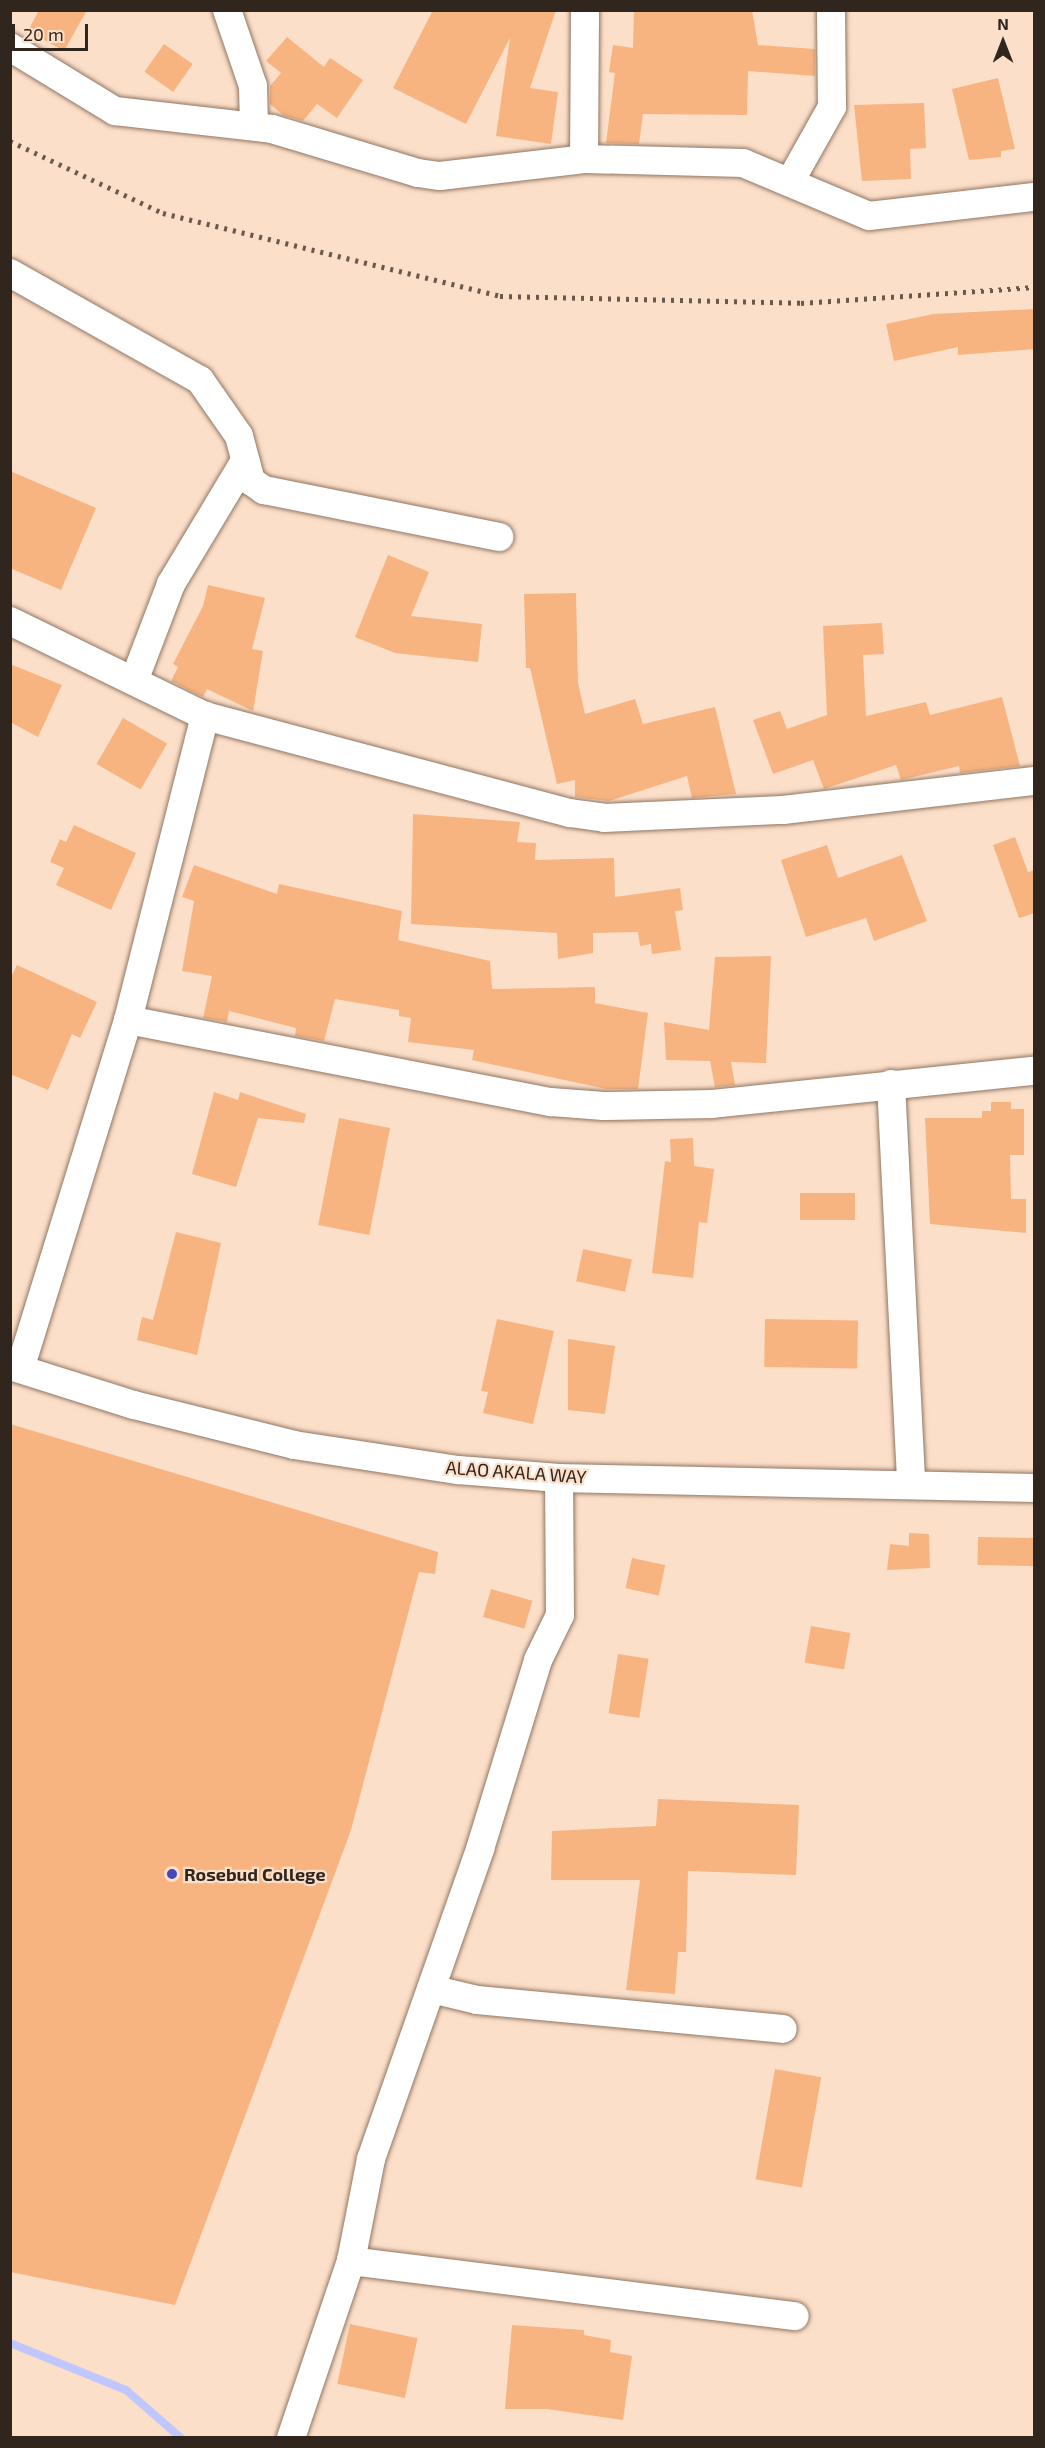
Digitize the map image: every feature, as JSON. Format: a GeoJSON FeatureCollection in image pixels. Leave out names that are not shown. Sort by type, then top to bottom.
{"type":"FeatureCollection","features":[{"type":"Feature","properties":{"kind":"street"},"geometry":{"type":"LineString","coordinates":[[227,10],[253,86],[254,126]]}},
{"type":"Feature","properties":{"kind":"street"},"geometry":{"type":"LineString","coordinates":[[584,159],[585,10]]}},
{"type":"Feature","properties":{"kind":"street"},"geometry":{"type":"LineString","coordinates":[[791,180],[832,107],[831,10]]}},
{"type":"Feature","properties":{"kind":"street"},"geometry":{"type":"LineString","coordinates":[[10,47],[115,111],[254,126],[440,176],[584,159],[743,163],[791,180],[839,207],[869,216],[1035,197]]}},
{"type":"Feature","properties":{"kind":"street"},"geometry":{"type":"LineString","coordinates":[[10,273],[200,380],[223,408],[251,481],[264,490],[499,537]]}},
{"type":"Feature","properties":{"kind":"street"},"geometry":{"type":"LineString","coordinates":[[134,681],[171,584],[245,461]]}},
{"type":"Feature","properties":{"kind":"street"},"geometry":{"type":"LineString","coordinates":[[10,621],[205,716],[570,813],[604,818],[783,810],[1035,781]]}},
{"type":"Feature","properties":{"kind":"street"},"geometry":{"type":"LineString","coordinates":[[15,1367],[128,1020],[205,716]]}},
{"type":"Feature","properties":{"kind":"street"},"geometry":{"type":"LineString","coordinates":[[128,1020],[551,1102],[604,1106],[688,1106],[1035,1071]]}},
{"type":"Feature","properties":{"kind":"street"},"geometry":{"type":"LineString","coordinates":[[891,1084],[911,1484]]}},
{"type":"Feature","properties":{"kind":"street","name":"ALAO AKALA WAY"},"geometry":{"type":"LineString","coordinates":[[15,1367],[134,1405],[294,1445],[458,1470],[559,1478],[1035,1488]]}},
{"type":"Feature","properties":{"kind":"street"},"geometry":{"type":"LineString","coordinates":[[291,2438],[351,2261],[371,2159],[431,1989],[538,1660],[560,1615],[559,1478]]}},
{"type":"Feature","properties":{"kind":"street"},"geometry":{"type":"LineString","coordinates":[[431,1989],[477,2000],[783,2029]]}},
{"type":"Feature","properties":{"kind":"street"},"geometry":{"type":"LineString","coordinates":[[351,2261],[795,2316]]}},
{"type":"Feature","properties":{"kind":"building"},"geometry":{"type":"Polygon","coordinates":[[[39,10],[87,10],[64,51],[28,31],[39,10]]]}},
{"type":"Feature","properties":{"kind":"building"},"geometry":{"type":"Polygon","coordinates":[[[433,10],[556,10],[530,88],[558,92],[551,144],[496,136],[510,38],[466,124],[393,88],[433,10]]]}},
{"type":"Feature","properties":{"kind":"building"},"geometry":{"type":"Polygon","coordinates":[[[634,10],[752,10],[758,45],[815,49],[815,76],[748,71],[747,115],[643,114],[639,144],[606,143],[615,73],[609,72],[613,45],[633,48],[634,10]]]}},
{"type":"Feature","properties":{"kind":"building"},"geometry":{"type":"Polygon","coordinates":[[[287,37],[324,67],[330,58],[363,80],[337,118],[317,104],[303,121],[283,115],[270,104],[270,86],[281,73],[266,61],[287,37]]]}},
{"type":"Feature","properties":{"kind":"building"},"geometry":{"type":"Polygon","coordinates":[[[164,44],[193,64],[173,92],[144,72],[164,44]]]}},
{"type":"Feature","properties":{"kind":"building"},"geometry":{"type":"Polygon","coordinates":[[[998,78],[1015,149],[1001,151],[1001,157],[969,160],[952,89],[998,78]]]}},
{"type":"Feature","properties":{"kind":"building"},"geometry":{"type":"Polygon","coordinates":[[[924,103],[926,148],[910,149],[911,179],[862,181],[854,105],[924,103]]]}},
{"type":"Feature","properties":{"kind":"building"},"geometry":{"type":"Polygon","coordinates":[[[1035,309],[1035,349],[958,355],[958,347],[894,361],[886,324],[933,314],[1035,309]]]}},
{"type":"Feature","properties":{"kind":"building"},"geometry":{"type":"Polygon","coordinates":[[[10,471],[96,508],[61,590],[10,568],[10,471]]]}},
{"type":"Feature","properties":{"kind":"building"},"geometry":{"type":"Polygon","coordinates":[[[388,555],[429,572],[411,616],[482,624],[478,662],[395,653],[355,637],[388,555]]]}},
{"type":"Feature","properties":{"kind":"building"},"geometry":{"type":"Polygon","coordinates":[[[208,585],[265,598],[252,649],[263,651],[253,711],[207,689],[203,697],[171,681],[178,667],[173,664],[203,606],[208,585]]]}},
{"type":"Feature","properties":{"kind":"building"},"geometry":{"type":"Polygon","coordinates":[[[576,593],[578,683],[585,714],[635,699],[643,724],[715,707],[736,794],[692,798],[687,776],[609,801],[575,797],[575,780],[557,784],[530,668],[526,668],[524,594],[576,593]]]}},
{"type":"Feature","properties":{"kind":"building"},"geometry":{"type":"Polygon","coordinates":[[[882,623],[884,654],[863,655],[866,716],[926,702],[930,715],[1002,697],[1020,766],[960,773],[959,766],[901,780],[896,765],[824,789],[813,760],[773,774],[753,720],[780,711],[787,729],[827,715],[823,626],[882,623]]]}},
{"type":"Feature","properties":{"kind":"building"},"geometry":{"type":"Polygon","coordinates":[[[10,664],[62,685],[38,737],[10,722],[10,664]]]}},
{"type":"Feature","properties":{"kind":"building"},"geometry":{"type":"Polygon","coordinates":[[[123,718],[167,744],[141,789],[96,764],[123,718]]]}},
{"type":"Feature","properties":{"kind":"building"},"geometry":{"type":"Polygon","coordinates":[[[413,814],[520,822],[517,842],[536,843],[535,860],[614,858],[615,897],[680,888],[683,910],[675,911],[681,950],[652,954],[651,944],[640,946],[638,932],[593,933],[593,953],[558,959],[557,933],[411,924],[413,814]]]}},
{"type":"Feature","properties":{"kind":"building"},"geometry":{"type":"Polygon","coordinates":[[[74,825],[136,853],[111,910],[56,885],[64,868],[50,862],[60,839],[66,842],[74,825]]]}},
{"type":"Feature","properties":{"kind":"building"},"geometry":{"type":"Polygon","coordinates":[[[1015,837],[1028,872],[1035,870],[1035,913],[1019,918],[993,845],[1015,837]]]}},
{"type":"Feature","properties":{"kind":"building"},"geometry":{"type":"Polygon","coordinates":[[[827,845],[838,878],[902,855],[927,921],[874,941],[866,918],[806,937],[781,860],[827,845]]]}},
{"type":"Feature","properties":{"kind":"building"},"geometry":{"type":"Polygon","coordinates":[[[194,865],[277,894],[279,884],[402,911],[398,940],[490,961],[492,989],[595,987],[595,1003],[648,1013],[638,1089],[606,1089],[472,1060],[474,1050],[408,1042],[411,1018],[399,1016],[399,1010],[335,999],[324,1041],[295,1036],[296,1028],[229,1011],[227,1022],[203,1018],[212,976],[182,971],[194,901],[182,897],[194,865]]]}},
{"type":"Feature","properties":{"kind":"building"},"geometry":{"type":"Polygon","coordinates":[[[771,956],[766,1063],[731,1062],[735,1085],[715,1087],[710,1061],[666,1060],[664,1022],[709,1030],[715,957],[771,956]]]}},
{"type":"Feature","properties":{"kind":"building"},"geometry":{"type":"Polygon","coordinates":[[[17,965],[97,1002],[80,1038],[72,1034],[48,1090],[10,1074],[10,979],[17,965]]]}},
{"type":"Feature","properties":{"kind":"building"},"geometry":{"type":"Polygon","coordinates":[[[214,1092],[238,1100],[240,1092],[306,1114],[304,1123],[258,1118],[236,1187],[192,1174],[214,1092]]]}},
{"type":"Feature","properties":{"kind":"building"},"geometry":{"type":"Polygon","coordinates":[[[991,1102],[1011,1102],[1011,1109],[1024,1109],[1024,1155],[1010,1155],[1011,1199],[1026,1199],[1026,1233],[930,1224],[925,1118],[982,1118],[982,1111],[991,1111],[991,1102]]]}},
{"type":"Feature","properties":{"kind":"building"},"geometry":{"type":"Polygon","coordinates":[[[339,1118],[390,1128],[369,1235],[318,1225],[339,1118]]]}},
{"type":"Feature","properties":{"kind":"building"},"geometry":{"type":"Polygon","coordinates":[[[693,1138],[694,1166],[714,1169],[707,1223],[699,1222],[693,1278],[652,1273],[665,1161],[671,1162],[670,1139],[693,1138]]]}},
{"type":"Feature","properties":{"kind":"building"},"geometry":{"type":"Polygon","coordinates":[[[800,1193],[855,1193],[855,1220],[800,1220],[800,1193]]]}},
{"type":"Feature","properties":{"kind":"building"},"geometry":{"type":"Polygon","coordinates":[[[176,1232],[221,1243],[197,1355],[137,1340],[142,1317],[153,1320],[176,1232]]]}},
{"type":"Feature","properties":{"kind":"building"},"geometry":{"type":"Polygon","coordinates":[[[583,1249],[632,1259],[625,1292],[576,1281],[583,1249]]]}},
{"type":"Feature","properties":{"kind":"building"},"geometry":{"type":"Polygon","coordinates":[[[497,1319],[554,1331],[533,1424],[483,1413],[488,1392],[481,1391],[497,1319]]]}},
{"type":"Feature","properties":{"kind":"building"},"geometry":{"type":"Polygon","coordinates":[[[765,1319],[858,1321],[857,1369],[764,1367],[765,1319]]]}},
{"type":"Feature","properties":{"kind":"building"},"geometry":{"type":"Polygon","coordinates":[[[568,1339],[615,1346],[605,1414],[568,1410],[568,1339]]]}},
{"type":"Feature","properties":{"kind":"building","name":"Rosebud College"},"geometry":{"type":"Polygon","coordinates":[[[10,1424],[438,1552],[435,1574],[419,1572],[351,1830],[175,2305],[10,2272],[10,1424]]]}},
{"type":"Feature","properties":{"kind":"building"},"geometry":{"type":"Polygon","coordinates":[[[909,1533],[929,1534],[930,1568],[887,1570],[890,1544],[909,1546],[909,1533]]]}},
{"type":"Feature","properties":{"kind":"building"},"geometry":{"type":"Polygon","coordinates":[[[978,1537],[1034,1538],[1034,1566],[978,1565],[978,1537]]]}},
{"type":"Feature","properties":{"kind":"building"},"geometry":{"type":"Polygon","coordinates":[[[632,1558],[665,1565],[659,1595],[626,1588],[632,1558]]]}},
{"type":"Feature","properties":{"kind":"building"},"geometry":{"type":"Polygon","coordinates":[[[491,1589],[532,1601],[524,1629],[483,1617],[491,1589]]]}},
{"type":"Feature","properties":{"kind":"building"},"geometry":{"type":"Polygon","coordinates":[[[811,1626],[850,1633],[844,1669],[805,1662],[811,1626]]]}},
{"type":"Feature","properties":{"kind":"building"},"geometry":{"type":"Polygon","coordinates":[[[618,1654],[649,1659],[639,1718],[609,1713],[618,1654]]]}},
{"type":"Feature","properties":{"kind":"building"},"geometry":{"type":"Polygon","coordinates":[[[658,1799],[799,1805],[796,1875],[688,1871],[686,1952],[678,1952],[675,1994],[626,1990],[640,1880],[551,1880],[552,1831],[656,1826],[658,1799]]]}},
{"type":"Feature","properties":{"kind":"building"},"geometry":{"type":"Polygon","coordinates":[[[775,2069],[821,2077],[802,2187],[756,2179],[775,2069]]]}},
{"type":"Feature","properties":{"kind":"building"},"geometry":{"type":"Polygon","coordinates":[[[350,2324],[417,2338],[405,2398],[337,2384],[350,2324]]]}},
{"type":"Feature","properties":{"kind":"building"},"geometry":{"type":"Polygon","coordinates":[[[512,2325],[584,2330],[584,2335],[611,2340],[610,2352],[632,2356],[623,2420],[547,2409],[505,2409],[512,2325]]]}},
{"type":"Feature","properties":{"kind":"waterway"},"geometry":{"type":"LineString","coordinates":[[10,2343],[126,2390],[181,2438]]}},
{"type":"Feature","properties":{"kind":"railway"},"geometry":{"type":"LineString","coordinates":[[10,141],[163,213],[500,296],[801,303],[1034,287]]}},
{"type":"Feature","properties":{"kind":"place","name":"Rosebud College"},"geometry":{"type":"Point","coordinates":[172,1874]}}]}
